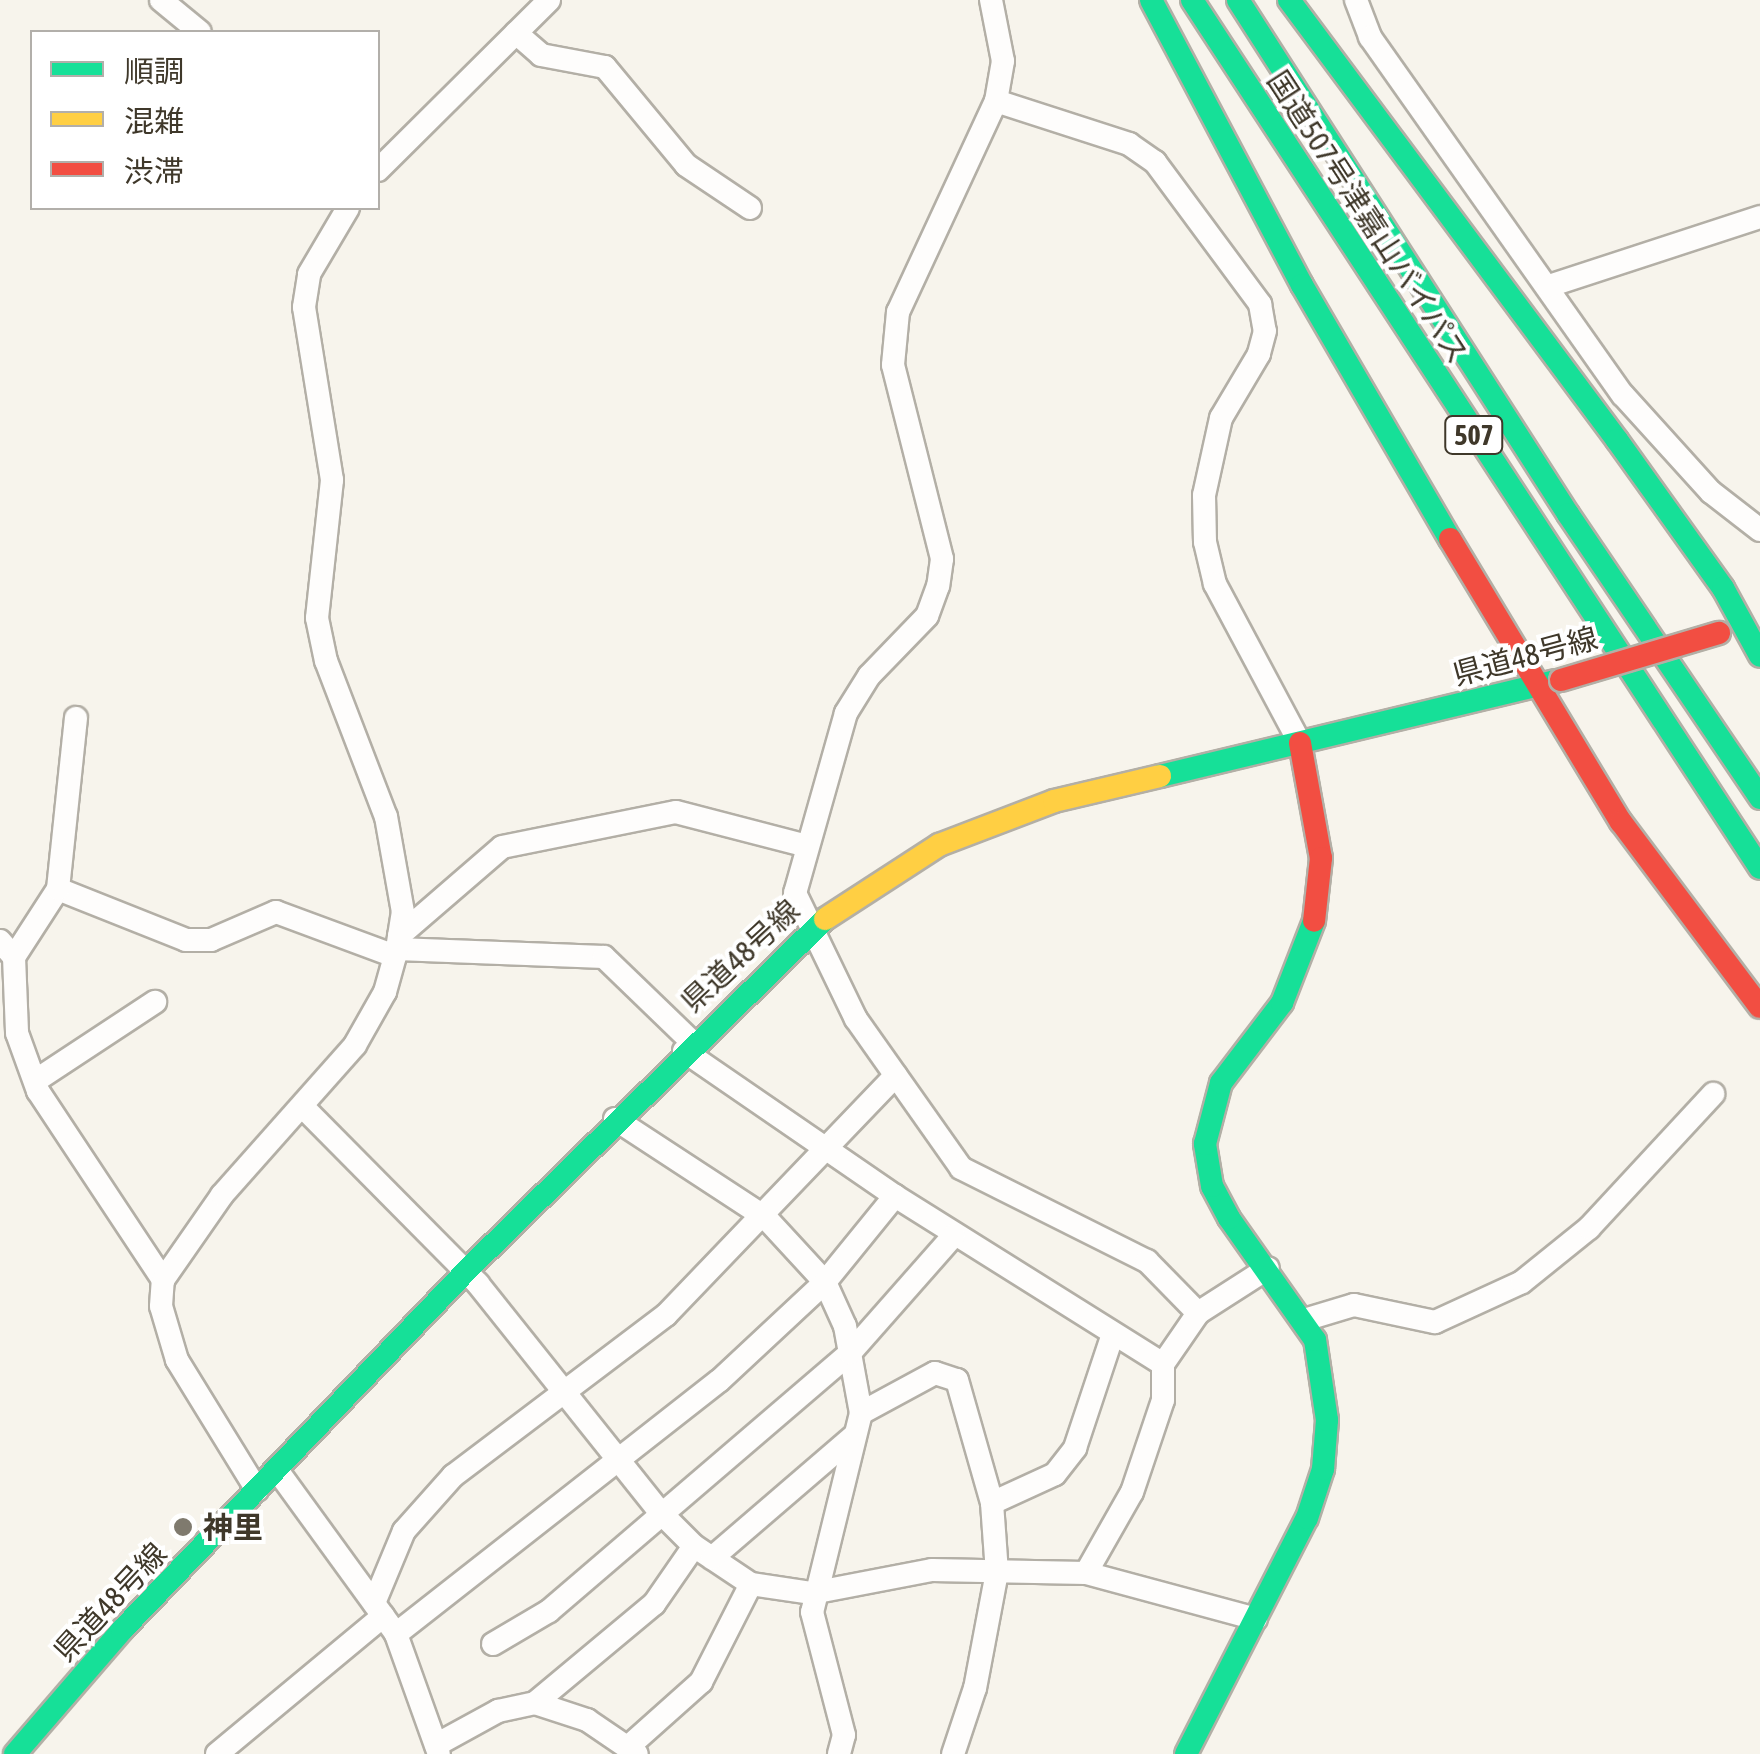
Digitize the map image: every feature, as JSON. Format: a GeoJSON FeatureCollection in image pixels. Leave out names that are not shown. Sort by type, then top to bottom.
{"type":"FeatureCollection","features":[{"type":"Feature","properties":{"kind":"main road"},"geometry":{"type":"LineString","coordinates":[[1150,0],[1302,285],[1536,687],[1620,822],[1760,1007]]}},
{"type":"Feature","properties":{"kind":"main road","name":"国道507号津嘉山バイパス"},"geometry":{"type":"LineString","coordinates":[[1192,0],[1760,868]]}},
{"type":"Feature","properties":{"kind":"main road","name":"国道507号津嘉山バイパス"},"geometry":{"type":"LineString","coordinates":[[1238,0],[1568,514],[1760,798]]}},
{"type":"Feature","properties":{"kind":"main road"},"geometry":{"type":"LineString","coordinates":[[1289,0],[1752,622],[1760,656]]}},
{"type":"Feature","properties":{"kind":"main road","name":"県道48号線"},"geometry":{"type":"LineString","coordinates":[[15,1754],[122,1630],[615,1120],[811,928],[899,865],[978,828],[1054,802],[1536,687],[1752,622]]}},
{"type":"Feature","properties":{"kind":"main road"},"geometry":{"type":"LineString","coordinates":[[1186,1754],[1307,1518],[1323,1469],[1323,1364],[1304,1320],[1212,1186],[1205,1144],[1221,1083],[1282,1003],[1312,937],[1321,858],[1300,743]]}},
{"type":"Feature","properties":{"kind":"street"},"geometry":{"type":"LineString","coordinates":[[161,0],[198,30]]}},
{"type":"Feature","properties":{"kind":"street"},"geometry":{"type":"LineString","coordinates":[[380,168],[549,0]]}},
{"type":"Feature","properties":{"kind":"street"},"geometry":{"type":"LineString","coordinates":[[991,0],[1003,60],[996,101],[898,312],[893,365],[942,559],[938,586],[927,616],[870,676],[846,713],[795,893],[856,1019],[961,1168],[1147,1261],[1198,1313]]}},
{"type":"Feature","properties":{"kind":"street"},"geometry":{"type":"LineString","coordinates":[[1356,0],[1370,36],[1624,395],[1711,492],[1760,530]]}},
{"type":"Feature","properties":{"kind":"street"},"geometry":{"type":"LineString","coordinates":[[516,33],[541,55],[605,66],[686,165],[750,208]]}},
{"type":"Feature","properties":{"kind":"street"},"geometry":{"type":"LineString","coordinates":[[996,101],[1129,144],[1156,162],[1260,304],[1265,330],[1258,354],[1221,418],[1204,495],[1204,542],[1214,584],[1300,743]]}},
{"type":"Feature","properties":{"kind":"street"},"geometry":{"type":"LineString","coordinates":[[256,1490],[177,1360],[161,1306],[163,1280],[222,1195],[356,1045],[385,992],[403,912],[386,817],[326,661],[317,618],[332,480],[304,307],[310,274],[347,210]]}},
{"type":"Feature","properties":{"kind":"street"},"geometry":{"type":"LineString","coordinates":[[1549,286],[1760,217]]}},
{"type":"Feature","properties":{"kind":"street"},"geometry":{"type":"LineString","coordinates":[[76,718],[58,890],[7,949],[8,1037],[163,1280]]}},
{"type":"Feature","properties":{"kind":"street"},"geometry":{"type":"LineString","coordinates":[[397,947],[502,847],[676,812],[807,846]]}},
{"type":"Feature","properties":{"kind":"street"},"geometry":{"type":"LineString","coordinates":[[58,890],[186,940],[210,940],[276,912],[397,947],[604,956],[688,1047],[827,1150],[954,1235],[1163,1364]]}},
{"type":"Feature","properties":{"kind":"street"},"geometry":{"type":"LineString","coordinates":[[35,1081],[155,1002]]}},
{"type":"Feature","properties":{"kind":"street"},"geometry":{"type":"LineString","coordinates":[[385,1617],[416,1517],[453,1476],[564,1387],[666,1315],[765,1217],[896,1075]]}},
{"type":"Feature","properties":{"kind":"street"},"geometry":{"type":"LineString","coordinates":[[1304,1320],[1354,1305],[1435,1322],[1522,1282],[1589,1228],[1712,1094]]}},
{"type":"Feature","properties":{"kind":"street"},"geometry":{"type":"LineString","coordinates":[[304,1106],[465,1272],[564,1387],[662,1513],[704,1552],[751,1584],[812,1593],[932,1570],[1086,1574],[1256,1619]]}},
{"type":"Feature","properties":{"kind":"street"},"geometry":{"type":"LineString","coordinates":[[615,1120],[765,1217],[825,1282],[850,1352],[857,1425],[812,1593],[844,1735],[839,1754]]}},
{"type":"Feature","properties":{"kind":"street"},"geometry":{"type":"LineString","coordinates":[[217,1754],[385,1617],[618,1460],[719,1382],[825,1282],[895,1196]]}},
{"type":"Feature","properties":{"kind":"street"},"geometry":{"type":"LineString","coordinates":[[493,1644],[549,1611],[850,1352],[954,1235]]}},
{"type":"Feature","properties":{"kind":"street"},"geometry":{"type":"LineString","coordinates":[[1086,1574],[1132,1492],[1163,1400],[1163,1364],[1198,1313],[1268,1268]]}},
{"type":"Feature","properties":{"kind":"street"},"geometry":{"type":"LineString","coordinates":[[992,1503],[1056,1474],[1075,1448],[1112,1334]]}},
{"type":"Feature","properties":{"kind":"street"},"geometry":{"type":"LineString","coordinates":[[277,1470],[385,1617],[437,1749],[498,1712],[535,1703],[654,1604],[704,1552],[857,1425],[935,1373],[958,1380],[992,1503],[996,1572],[976,1688],[953,1754]]}},
{"type":"Feature","properties":{"kind":"street"},"geometry":{"type":"LineString","coordinates":[[535,1703],[619,1748],[701,1682],[751,1584]]}},
{"type":"Feature","properties":{"kind":"traffic: fast"},"geometry":{"type":"LineString","coordinates":[[1151,0],[1302,285],[1450,539]]}},
{"type":"Feature","properties":{"kind":"traffic: fast"},"geometry":{"type":"LineString","coordinates":[[1192,0],[1760,868]]}},
{"type":"Feature","properties":{"kind":"traffic: fast"},"geometry":{"type":"LineString","coordinates":[[1238,0],[1568,514],[1760,798]]}},
{"type":"Feature","properties":{"kind":"traffic: fast"},"geometry":{"type":"LineString","coordinates":[[1289,0],[1617,440],[1723,588],[1760,656]]}},
{"type":"Feature","properties":{"kind":"traffic: fast"},"geometry":{"type":"LineString","coordinates":[[1160,776],[1556,681]]}},
{"type":"Feature","properties":{"kind":"traffic: fast"},"geometry":{"type":"LineString","coordinates":[[15,1754],[122,1630],[465,1272],[825,919]]}},
{"type":"Feature","properties":{"kind":"traffic: fast"},"geometry":{"type":"LineString","coordinates":[[1186,1754],[1307,1518],[1323,1469],[1327,1420],[1315,1340],[1229,1218],[1212,1186],[1205,1144],[1221,1083],[1282,1003],[1314,921]]}},
{"type":"Feature","properties":{"kind":"traffic: slow"},"geometry":{"type":"LineString","coordinates":[[825,919],[939,845],[1054,801],[1160,776]]}},
{"type":"Feature","properties":{"kind":"traffic: jam"},"geometry":{"type":"LineString","coordinates":[[1450,539],[1621,822],[1760,1007]]}},
{"type":"Feature","properties":{"kind":"traffic: jam"},"geometry":{"type":"LineString","coordinates":[[1561,680],[1719,633]]}},
{"type":"Feature","properties":{"kind":"traffic: jam"},"geometry":{"type":"LineString","coordinates":[[1300,743],[1321,858],[1314,921]]}},
{"type":"Feature","properties":{"kind":"place","name":"神里"},"geometry":{"type":"Point","coordinates":[183,1527]}}]}
